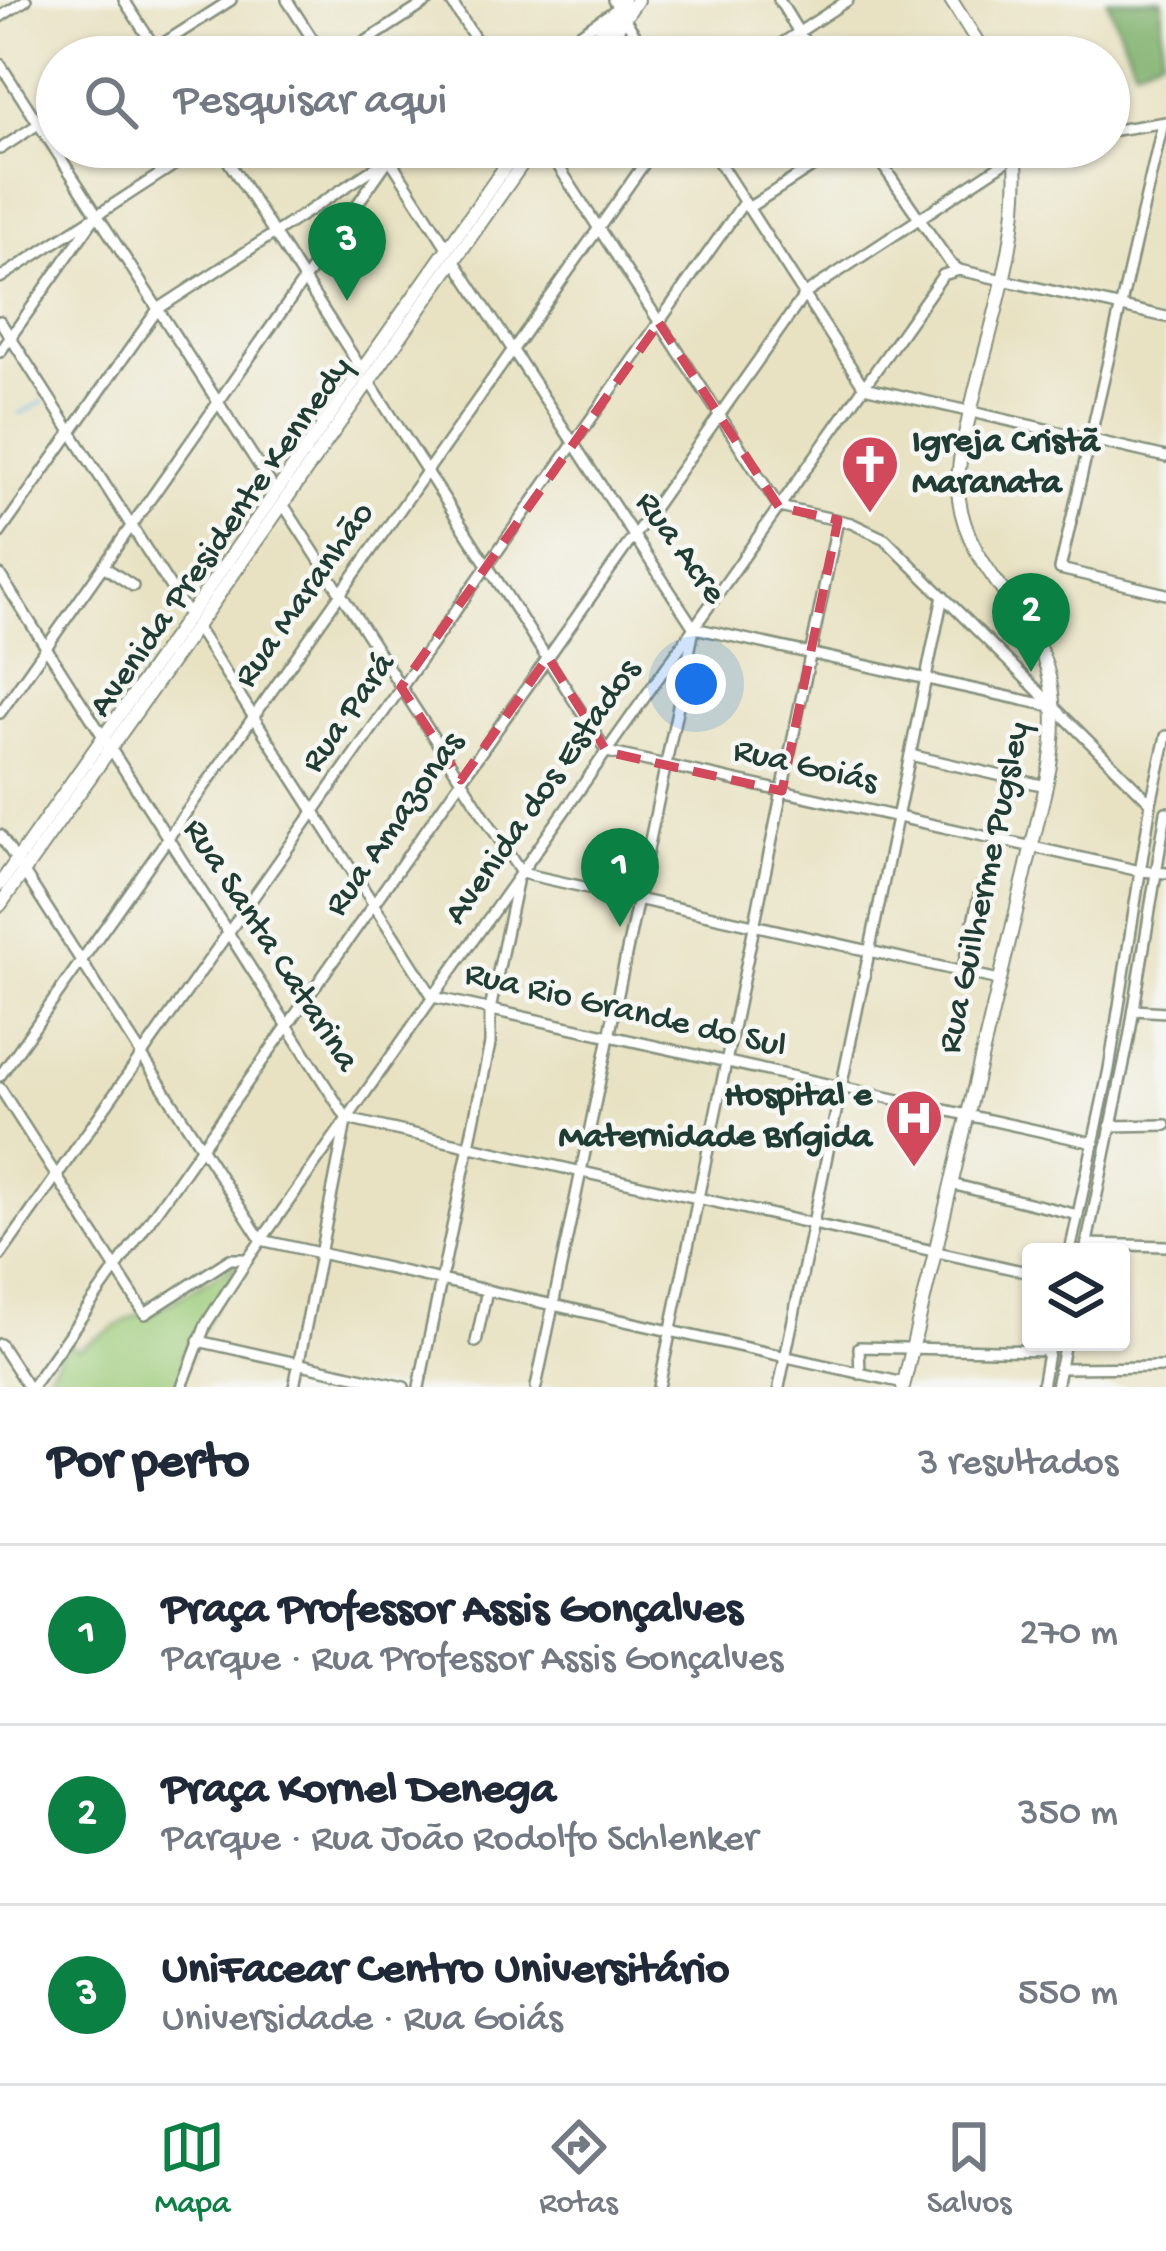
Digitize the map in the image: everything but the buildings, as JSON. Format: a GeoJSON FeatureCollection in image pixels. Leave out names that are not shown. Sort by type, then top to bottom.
{"type":"FeatureCollection","features":[{"type":"Feature","properties":{"kind":"main road"},"geometry":{"type":"LineString","coordinates":[[951,0],[973,36]]}},
{"type":"Feature","properties":{"kind":"main road"},"geometry":{"type":"LineString","coordinates":[[589,36],[627,4]]}},
{"type":"Feature","properties":{"kind":"main road"},"geometry":{"type":"LineString","coordinates":[[609,36],[627,4]]}},
{"type":"Feature","properties":{"kind":"main road","name":"Avenida Presidente Kennedy"},"geometry":{"type":"LineString","coordinates":[[0,905],[20,867],[451,255],[506,168]]}},
{"type":"Feature","properties":{"kind":"main road","name":"Avenida Presidente Kennedy"},"geometry":{"type":"LineString","coordinates":[[473,223],[517,168]]}},
{"type":"Feature","properties":{"kind":"main road","name":"Rua Guilherme Pugsley"},"geometry":{"type":"LineString","coordinates":[[903,1385],[1054,746],[1055,707],[1038,644],[985,567],[964,525],[959,470],[1014,215],[1018,168]]}},
{"type":"Feature","properties":{"kind":"main road","name":"Avenida Presidente Kennedy"},"geometry":{"type":"LineString","coordinates":[[0,884],[20,867]]}},
{"type":"Feature","properties":{"kind":"street"},"geometry":{"type":"LineString","coordinates":[[0,17],[26,0]]}},
{"type":"Feature","properties":{"kind":"street"},"geometry":{"type":"LineString","coordinates":[[124,0],[147,36]]}},
{"type":"Feature","properties":{"kind":"street"},"geometry":{"type":"LineString","coordinates":[[181,36],[231,0]]}},
{"type":"Feature","properties":{"kind":"street"},"geometry":{"type":"LineString","coordinates":[[287,0],[310,36]]}},
{"type":"Feature","properties":{"kind":"street"},"geometry":{"type":"LineString","coordinates":[[374,36],[430,0]]}},
{"type":"Feature","properties":{"kind":"street"},"geometry":{"type":"LineString","coordinates":[[450,0],[473,36]]}},
{"type":"Feature","properties":{"kind":"street"},"geometry":{"type":"LineString","coordinates":[[779,0],[801,36]]}},
{"type":"Feature","properties":{"kind":"street"},"geometry":{"type":"LineString","coordinates":[[793,36],[848,0]]}},
{"type":"Feature","properties":{"kind":"street"},"geometry":{"type":"LineString","coordinates":[[627,4],[641,36]]}},
{"type":"Feature","properties":{"kind":"street"},"geometry":{"type":"LineString","coordinates":[[0,64],[36,119]]}},
{"type":"Feature","properties":{"kind":"street"},"geometry":{"type":"LineString","coordinates":[[1130,128],[1164,123],[1060,569],[1166,594]]}},
{"type":"Feature","properties":{"kind":"street"},"geometry":{"type":"LineString","coordinates":[[0,149],[36,126]]}},
{"type":"Feature","properties":{"kind":"street"},"geometry":{"type":"LineString","coordinates":[[67,168],[519,875],[490,1010],[490,1044],[419,1387]]}},
{"type":"Feature","properties":{"kind":"street"},"geometry":{"type":"LineString","coordinates":[[0,278],[170,168]]}},
{"type":"Feature","properties":{"kind":"street"},"geometry":{"type":"LineString","coordinates":[[232,168],[607,752]]}},
{"type":"Feature","properties":{"kind":"street"},"geometry":{"type":"LineString","coordinates":[[0,533],[158,309],[375,168]]}},
{"type":"Feature","properties":{"kind":"street"},"geometry":{"type":"LineString","coordinates":[[0,713],[383,168]]}},
{"type":"Feature","properties":{"kind":"street","name":"Rua Acre"},"geometry":{"type":"LineString","coordinates":[[395,168],[694,628],[1055,707]]}},
{"type":"Feature","properties":{"kind":"street"},"geometry":{"type":"LineString","coordinates":[[559,168],[779,507],[838,520],[885,539],[1151,803]]}},
{"type":"Feature","properties":{"kind":"street","name":"Rua Maranhão"},"geometry":{"type":"LineString","coordinates":[[0,1076],[642,168]]}},
{"type":"Feature","properties":{"kind":"street"},"geometry":{"type":"LineString","coordinates":[[722,168],[864,387],[1166,457]]}},
{"type":"Feature","properties":{"kind":"street","name":"Rua Pará"},"geometry":{"type":"LineString","coordinates":[[0,1256],[659,322],[746,205],[808,168]]}},
{"type":"Feature","properties":{"kind":"street"},"geometry":{"type":"LineString","coordinates":[[884,168],[959,270],[1166,317]]}},
{"type":"Feature","properties":{"kind":"street"},"geometry":{"type":"LineString","coordinates":[[805,294],[993,168]]}},
{"type":"Feature","properties":{"kind":"street"},"geometry":{"type":"LineString","coordinates":[[0,352],[97,215]]}},
{"type":"Feature","properties":{"kind":"street","name":"Avenida dos Estados"},"geometry":{"type":"LineString","coordinates":[[182,1387],[198,1341],[248,1258],[943,275],[959,270]]}},
{"type":"Feature","properties":{"kind":"street","name":"Rua Amazonas"},"geometry":{"type":"LineString","coordinates":[[30,1387],[805,294]]}},
{"type":"Feature","properties":{"kind":"street","name":"Rua Rio Grande do Sul"},"geometry":{"type":"LineString","coordinates":[[0,321],[433,997],[1094,1143]]}},
{"type":"Feature","properties":{"kind":"street"},"geometry":{"type":"LineString","coordinates":[[659,1387],[838,520]]}},
{"type":"Feature","properties":{"kind":"street"},"geometry":{"type":"LineString","coordinates":[[104,566],[133,586]]}},
{"type":"Feature","properties":{"kind":"street","name":"Rua Santa Catarina"},"geometry":{"type":"LineString","coordinates":[[0,575],[347,1119],[1022,1271]]}},
{"type":"Feature","properties":{"kind":"street"},"geometry":{"type":"LineString","coordinates":[[778,1387],[943,596]]}},
{"type":"Feature","properties":{"kind":"street"},"geometry":{"type":"LineString","coordinates":[[536,1387],[694,628]]}},
{"type":"Feature","properties":{"kind":"street"},"geometry":{"type":"LineString","coordinates":[[1072,1243],[1166,736]]}},
{"type":"Feature","properties":{"kind":"street","name":"Rua Goiás"},"geometry":{"type":"LineString","coordinates":[[607,752],[1162,873]]}},
{"type":"Feature","properties":{"kind":"street"},"geometry":{"type":"LineString","coordinates":[[910,755],[1046,786]]}},
{"type":"Feature","properties":{"kind":"street"},"geometry":{"type":"LineString","coordinates":[[1087,1243],[1162,873],[1166,812]]}},
{"type":"Feature","properties":{"kind":"street"},"geometry":{"type":"LineString","coordinates":[[0,835],[261,1240],[903,1385]]}},
{"type":"Feature","properties":{"kind":"street"},"geometry":{"type":"LineString","coordinates":[[519,875],[999,980]]}},
{"type":"Feature","properties":{"kind":"street"},"geometry":{"type":"LineString","coordinates":[[962,972],[981,886]]}},
{"type":"Feature","properties":{"kind":"street"},"geometry":{"type":"LineString","coordinates":[[491,916],[502,920],[507,932]]}},
{"type":"Feature","properties":{"kind":"street"},"geometry":{"type":"LineString","coordinates":[[1134,1010],[1166,1012]]}},
{"type":"Feature","properties":{"kind":"street"},"geometry":{"type":"LineString","coordinates":[[0,1088],[145,1314],[230,1259],[248,1258]]}},
{"type":"Feature","properties":{"kind":"street"},"geometry":{"type":"LineString","coordinates":[[293,1387],[347,1119]]}},
{"type":"Feature","properties":{"kind":"street"},"geometry":{"type":"LineString","coordinates":[[1094,1143],[1113,1123],[1166,1125]]}},
{"type":"Feature","properties":{"kind":"street"},"geometry":{"type":"LineString","coordinates":[[951,1184],[1078,1216]]}},
{"type":"Feature","properties":{"kind":"street"},"geometry":{"type":"LineString","coordinates":[[1130,1247],[1166,1246]]}},
{"type":"Feature","properties":{"kind":"street"},"geometry":{"type":"LineString","coordinates":[[476,1342],[487,1290]]}},
{"type":"Feature","properties":{"kind":"street"},"geometry":{"type":"LineString","coordinates":[[198,1341],[404,1387]]}},
{"type":"Feature","properties":{"kind":"street"},"geometry":{"type":"LineString","coordinates":[[0,1344],[30,1387]]}},
{"type":"Feature","properties":{"kind":"street"},"geometry":{"type":"LineString","coordinates":[[860,1374],[860,1347],[1022,1346]]}},
{"type":"Feature","properties":{"kind":"street"},"geometry":{"type":"LineString","coordinates":[[1042,1387],[1048,1351]]}},
{"type":"Feature","properties":{"kind":"street"},"geometry":{"type":"LineString","coordinates":[[1055,1387],[1063,1351]]}},
{"type":"Feature","properties":{"kind":"street"},"geometry":{"type":"LineString","coordinates":[[1059,1368],[1166,1367]]}},
{"type":"Feature","properties":{"kind":"highlighted area"},"geometry":{"type":"Polygon","coordinates":[[[659,323],[779,507],[838,520],[782,791],[607,752],[548,657],[461,780],[401,687],[659,323]]]}},
{"type":"Feature","properties":{"kind":"green space"},"geometry":{"type":"Polygon","coordinates":[[[1107,0],[1162,0],[1162,56],[1135,68],[1130,36],[1122,36],[1107,0]]]}},
{"type":"Feature","properties":{"kind":"green space"},"geometry":{"type":"Polygon","coordinates":[[[239,1262],[193,1347],[178,1387],[111,1387],[47,1376],[68,1342],[77,1350],[139,1313],[149,1315],[239,1262]]]}},
{"type":"Feature","properties":{"kind":"waterway"},"geometry":{"type":"LineString","coordinates":[[19,414],[43,402]]}},
{"type":"Feature","properties":{"kind":"place","name":"UniFacear Centro Universitário"},"geometry":{"type":"Point","coordinates":[347,301]}},
{"type":"Feature","properties":{"kind":"place","name":"Igreja Cristã Maranata"},"geometry":{"type":"Point","coordinates":[870,515]}},
{"type":"Feature","properties":{"kind":"place","name":"Praça Kornel Denega"},"geometry":{"type":"Point","coordinates":[1031,672]}},
{"type":"Feature","properties":{"kind":"place","name":"Praça Professor Assis Gonçalves"},"geometry":{"type":"Point","coordinates":[620,927]}},
{"type":"Feature","properties":{"kind":"place","name":"Hospital e Maternidade Brígida"},"geometry":{"type":"Point","coordinates":[914,1169]}}]}
